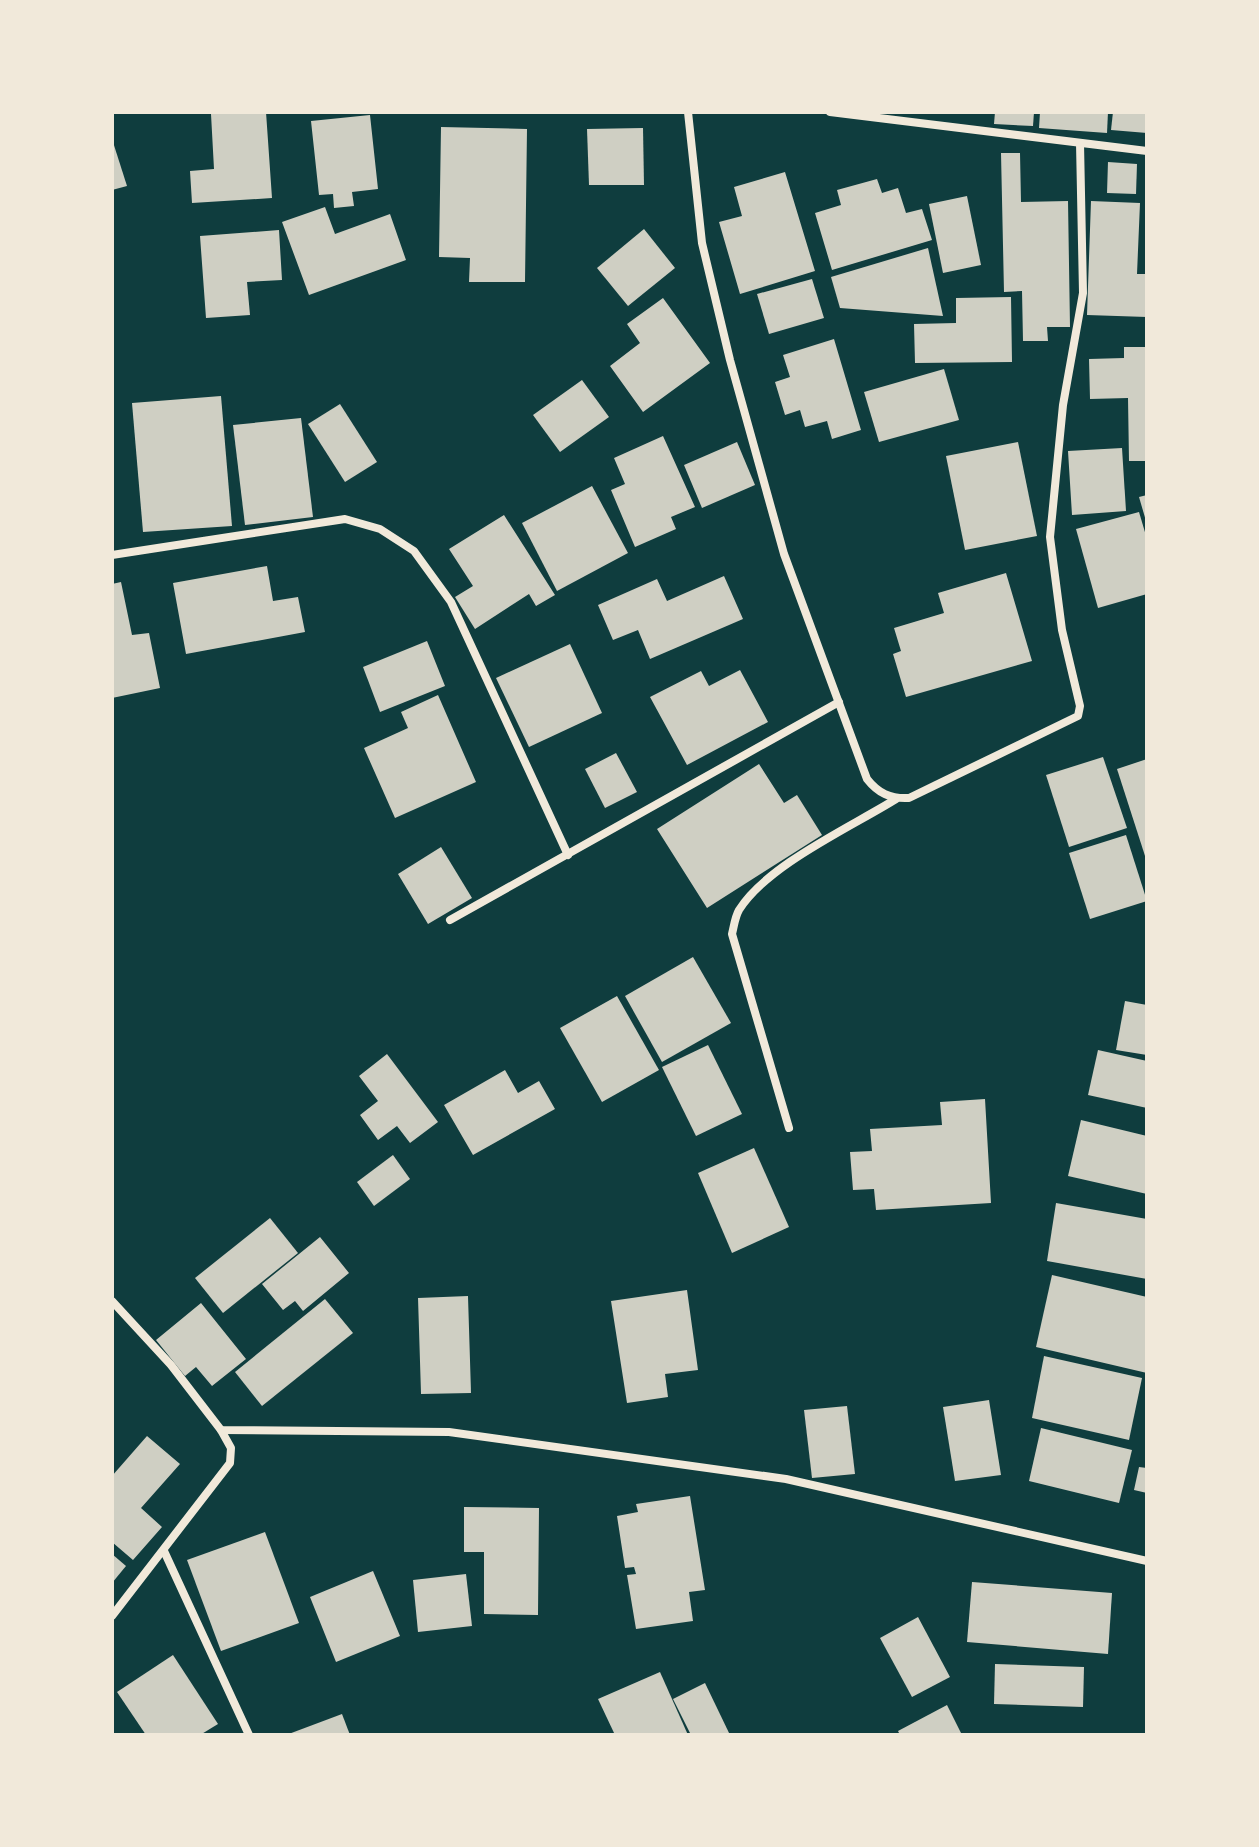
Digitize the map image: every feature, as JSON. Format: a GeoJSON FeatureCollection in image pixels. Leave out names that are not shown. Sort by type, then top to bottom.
{"type":"FeatureCollection","features":[{"type":"Feature","properties":{"kind":"street"},"geometry":{"type":"LineString","coordinates":[[688,112],[702,243],[730,360],[784,554],[867,779],[875,789],[896,799]]}},
{"type":"Feature","properties":{"kind":"street"},"geometry":{"type":"LineString","coordinates":[[830,112],[1147,151]]}},
{"type":"Feature","properties":{"kind":"street"},"geometry":{"type":"LineString","coordinates":[[789,1128],[732,934],[738,912],[752,894],[784,867],[896,799],[909,798],[1078,716],[1080,706],[1062,630],[1050,537],[1063,405],[1083,293],[1080,143]]}},
{"type":"Feature","properties":{"kind":"street"},"geometry":{"type":"LineString","coordinates":[[112,555],[345,519],[380,529],[414,551],[451,602],[568,855]]}},
{"type":"Feature","properties":{"kind":"street"},"geometry":{"type":"LineString","coordinates":[[450,920],[839,702]]}},
{"type":"Feature","properties":{"kind":"street"},"geometry":{"type":"LineString","coordinates":[[112,1301],[171,1365],[221,1430],[231,1448],[230,1463],[112,1616]]}},
{"type":"Feature","properties":{"kind":"street"},"geometry":{"type":"LineString","coordinates":[[221,1430],[449,1432],[786,1479],[1147,1561]]}},
{"type":"Feature","properties":{"kind":"street"},"geometry":{"type":"LineString","coordinates":[[164,1551],[249,1735]]}},
{"type":"Feature","properties":{"kind":"building"},"geometry":{"type":"Polygon","coordinates":[[[266,112],[272,198],[192,203],[190,171],[214,169],[211,114],[266,112]]]}},
{"type":"Feature","properties":{"kind":"building"},"geometry":{"type":"Polygon","coordinates":[[[995,112],[1034,112],[1033,126],[994,124],[995,112]]]}},
{"type":"Feature","properties":{"kind":"building"},"geometry":{"type":"Polygon","coordinates":[[[1040,112],[1108,112],[1107,133],[1039,128],[1040,112]]]}},
{"type":"Feature","properties":{"kind":"building"},"geometry":{"type":"Polygon","coordinates":[[[1113,112],[1147,112],[1147,133],[1111,130],[1113,112]]]}},
{"type":"Feature","properties":{"kind":"building"},"geometry":{"type":"Polygon","coordinates":[[[370,115],[378,189],[352,192],[354,206],[334,208],[333,194],[319,195],[311,121],[370,115]]]}},
{"type":"Feature","properties":{"kind":"building"},"geometry":{"type":"Polygon","coordinates":[[[441,127],[527,129],[525,282],[469,282],[470,258],[439,257],[441,127]]]}},
{"type":"Feature","properties":{"kind":"building"},"geometry":{"type":"Polygon","coordinates":[[[643,128],[644,185],[589,185],[587,129],[643,128]]]}},
{"type":"Feature","properties":{"kind":"building"},"geometry":{"type":"Polygon","coordinates":[[[112,139],[127,186],[112,190],[112,139]]]}},
{"type":"Feature","properties":{"kind":"building"},"geometry":{"type":"Polygon","coordinates":[[[1001,153],[1020,153],[1021,202],[1068,201],[1070,327],[1047,327],[1048,341],[1023,341],[1022,291],[1004,292],[1001,153]]]}},
{"type":"Feature","properties":{"kind":"building"},"geometry":{"type":"Polygon","coordinates":[[[1108,162],[1137,164],[1136,194],[1107,193],[1108,162]]]}},
{"type":"Feature","properties":{"kind":"building"},"geometry":{"type":"Polygon","coordinates":[[[785,172],[815,271],[740,294],[719,222],[742,216],[734,187],[785,172]]]}},
{"type":"Feature","properties":{"kind":"building"},"geometry":{"type":"Polygon","coordinates":[[[877,179],[882,193],[898,188],[906,213],[922,209],[932,240],[832,270],[815,213],[841,205],[837,190],[877,179]]]}},
{"type":"Feature","properties":{"kind":"building"},"geometry":{"type":"Polygon","coordinates":[[[967,196],[981,265],[943,273],[929,204],[967,196]]]}},
{"type":"Feature","properties":{"kind":"building"},"geometry":{"type":"Polygon","coordinates":[[[1091,201],[1140,203],[1137,274],[1147,274],[1147,317],[1087,315],[1091,201]]]}},
{"type":"Feature","properties":{"kind":"building"},"geometry":{"type":"Polygon","coordinates":[[[325,207],[335,234],[390,214],[406,260],[309,295],[282,222],[325,207]]]}},
{"type":"Feature","properties":{"kind":"building"},"geometry":{"type":"Polygon","coordinates":[[[644,229],[675,268],[628,306],[597,268],[644,229]]]}},
{"type":"Feature","properties":{"kind":"building"},"geometry":{"type":"Polygon","coordinates":[[[279,230],[282,280],[247,282],[250,315],[206,318],[200,236],[279,230]]]}},
{"type":"Feature","properties":{"kind":"building"},"geometry":{"type":"Polygon","coordinates":[[[928,248],[943,316],[840,308],[831,277],[928,248]]]}},
{"type":"Feature","properties":{"kind":"building"},"geometry":{"type":"Polygon","coordinates":[[[812,279],[824,318],[769,334],[757,294],[812,279]]]}},
{"type":"Feature","properties":{"kind":"building"},"geometry":{"type":"Polygon","coordinates":[[[1011,297],[1012,362],[915,363],[914,324],[956,323],[956,298],[1011,297]]]}},
{"type":"Feature","properties":{"kind":"building"},"geometry":{"type":"Polygon","coordinates":[[[663,298],[710,363],[643,412],[610,366],[640,343],[627,324],[663,298]]]}},
{"type":"Feature","properties":{"kind":"building"},"geometry":{"type":"Polygon","coordinates":[[[834,339],[861,430],[832,439],[827,421],[805,427],[800,410],[785,415],[775,382],[790,377],[783,355],[834,339]]]}},
{"type":"Feature","properties":{"kind":"building"},"geometry":{"type":"Polygon","coordinates":[[[1124,347],[1147,347],[1147,461],[1129,461],[1128,398],[1090,399],[1089,359],[1124,358],[1124,347]]]}},
{"type":"Feature","properties":{"kind":"building"},"geometry":{"type":"Polygon","coordinates":[[[944,369],[959,420],[879,442],[864,392],[944,369]]]}},
{"type":"Feature","properties":{"kind":"building"},"geometry":{"type":"Polygon","coordinates":[[[582,380],[609,417],[560,452],[533,415],[582,380]]]}},
{"type":"Feature","properties":{"kind":"building"},"geometry":{"type":"Polygon","coordinates":[[[221,396],[232,526],[143,532],[132,403],[221,396]]]}},
{"type":"Feature","properties":{"kind":"building"},"geometry":{"type":"Polygon","coordinates":[[[340,404],[377,462],[345,482],[308,424],[340,404]]]}},
{"type":"Feature","properties":{"kind":"building"},"geometry":{"type":"Polygon","coordinates":[[[301,418],[313,517],[245,525],[233,425],[301,418]]]}},
{"type":"Feature","properties":{"kind":"building"},"geometry":{"type":"Polygon","coordinates":[[[663,436],[695,507],[671,517],[676,529],[635,547],[611,490],[625,484],[614,458],[663,436]]]}},
{"type":"Feature","properties":{"kind":"building"},"geometry":{"type":"Polygon","coordinates":[[[737,442],[755,485],[702,508],[684,465],[737,442]]]}},
{"type":"Feature","properties":{"kind":"building"},"geometry":{"type":"Polygon","coordinates":[[[1018,442],[1037,536],[965,550],[946,456],[1018,442]]]}},
{"type":"Feature","properties":{"kind":"building"},"geometry":{"type":"Polygon","coordinates":[[[1122,448],[1126,511],[1072,515],[1068,451],[1122,448]]]}},
{"type":"Feature","properties":{"kind":"building"},"geometry":{"type":"Polygon","coordinates":[[[592,486],[628,553],[557,591],[522,523],[592,486]]]}},
{"type":"Feature","properties":{"kind":"building"},"geometry":{"type":"Polygon","coordinates":[[[1147,495],[1147,521],[1146,521],[1139,497],[1147,495]]]}},
{"type":"Feature","properties":{"kind":"building"},"geometry":{"type":"Polygon","coordinates":[[[1139,512],[1147,539],[1147,594],[1098,608],[1076,529],[1139,512]]]}},
{"type":"Feature","properties":{"kind":"building"},"geometry":{"type":"Polygon","coordinates":[[[504,515],[555,595],[536,606],[529,594],[475,629],[455,597],[473,586],[449,549],[504,515]]]}},
{"type":"Feature","properties":{"kind":"building"},"geometry":{"type":"Polygon","coordinates":[[[267,566],[273,601],[298,597],[305,632],[186,654],[173,583],[267,566]]]}},
{"type":"Feature","properties":{"kind":"building"},"geometry":{"type":"Polygon","coordinates":[[[1006,573],[1032,661],[906,697],[893,654],[901,651],[894,628],[944,613],[938,593],[1006,573]]]}},
{"type":"Feature","properties":{"kind":"building"},"geometry":{"type":"Polygon","coordinates":[[[724,576],[743,619],[650,659],[638,630],[613,640],[598,605],[657,579],[667,601],[724,576]]]}},
{"type":"Feature","properties":{"kind":"building"},"geometry":{"type":"Polygon","coordinates":[[[121,582],[132,635],[149,633],[160,688],[112,698],[112,584],[121,582]]]}},
{"type":"Feature","properties":{"kind":"building"},"geometry":{"type":"Polygon","coordinates":[[[427,641],[445,686],[380,712],[363,667],[427,641]]]}},
{"type":"Feature","properties":{"kind":"building"},"geometry":{"type":"Polygon","coordinates":[[[570,644],[602,713],[529,747],[496,678],[570,644]]]}},
{"type":"Feature","properties":{"kind":"building"},"geometry":{"type":"Polygon","coordinates":[[[740,670],[768,722],[687,765],[650,697],[701,671],[709,686],[740,670]]]}},
{"type":"Feature","properties":{"kind":"building"},"geometry":{"type":"Polygon","coordinates":[[[438,695],[476,782],[395,818],[364,748],[408,728],[401,712],[438,695]]]}},
{"type":"Feature","properties":{"kind":"building"},"geometry":{"type":"Polygon","coordinates":[[[616,753],[637,792],[605,808],[585,769],[616,753]]]}},
{"type":"Feature","properties":{"kind":"building"},"geometry":{"type":"Polygon","coordinates":[[[1103,757],[1127,828],[1069,847],[1046,775],[1103,757]]]}},
{"type":"Feature","properties":{"kind":"building"},"geometry":{"type":"Polygon","coordinates":[[[1147,759],[1147,859],[1146,859],[1117,769],[1147,759]]]}},
{"type":"Feature","properties":{"kind":"building"},"geometry":{"type":"Polygon","coordinates":[[[759,764],[784,803],[797,795],[822,835],[707,908],[657,829],[759,764]]]}},
{"type":"Feature","properties":{"kind":"building"},"geometry":{"type":"Polygon","coordinates":[[[1126,835],[1147,901],[1090,919],[1069,853],[1126,835]]]}},
{"type":"Feature","properties":{"kind":"building"},"geometry":{"type":"Polygon","coordinates":[[[441,847],[472,898],[428,924],[398,874],[441,847]]]}},
{"type":"Feature","properties":{"kind":"building"},"geometry":{"type":"Polygon","coordinates":[[[693,957],[731,1023],[662,1062],[625,996],[693,957]]]}},
{"type":"Feature","properties":{"kind":"building"},"geometry":{"type":"Polygon","coordinates":[[[617,996],[659,1070],[602,1102],[560,1028],[617,996]]]}},
{"type":"Feature","properties":{"kind":"building"},"geometry":{"type":"Polygon","coordinates":[[[1125,1001],[1147,1005],[1147,1055],[1116,1050],[1125,1001]]]}},
{"type":"Feature","properties":{"kind":"building"},"geometry":{"type":"Polygon","coordinates":[[[708,1045],[742,1114],[696,1136],[662,1067],[708,1045]]]}},
{"type":"Feature","properties":{"kind":"building"},"geometry":{"type":"Polygon","coordinates":[[[1098,1050],[1147,1061],[1147,1108],[1088,1095],[1098,1050]]]}},
{"type":"Feature","properties":{"kind":"building"},"geometry":{"type":"Polygon","coordinates":[[[387,1054],[438,1122],[410,1143],[397,1126],[378,1140],[360,1115],[378,1101],[359,1076],[387,1054]]]}},
{"type":"Feature","properties":{"kind":"building"},"geometry":{"type":"Polygon","coordinates":[[[505,1070],[518,1093],[539,1081],[555,1109],[473,1155],[444,1105],[505,1070]]]}},
{"type":"Feature","properties":{"kind":"building"},"geometry":{"type":"Polygon","coordinates":[[[985,1099],[991,1203],[876,1210],[874,1189],[853,1190],[850,1152],[872,1151],[870,1129],[942,1125],[940,1102],[985,1099]]]}},
{"type":"Feature","properties":{"kind":"building"},"geometry":{"type":"Polygon","coordinates":[[[1081,1120],[1147,1136],[1147,1194],[1068,1176],[1081,1120]]]}},
{"type":"Feature","properties":{"kind":"building"},"geometry":{"type":"Polygon","coordinates":[[[754,1148],[789,1227],[732,1253],[698,1173],[754,1148]]]}},
{"type":"Feature","properties":{"kind":"building"},"geometry":{"type":"Polygon","coordinates":[[[393,1155],[410,1179],[374,1206],[357,1182],[393,1155]]]}},
{"type":"Feature","properties":{"kind":"building"},"geometry":{"type":"Polygon","coordinates":[[[1056,1203],[1147,1219],[1147,1279],[1047,1261],[1056,1203]]]}},
{"type":"Feature","properties":{"kind":"building"},"geometry":{"type":"Polygon","coordinates":[[[270,1218],[298,1253],[223,1313],[195,1278],[270,1218]]]}},
{"type":"Feature","properties":{"kind":"building"},"geometry":{"type":"Polygon","coordinates":[[[320,1237],[349,1273],[303,1311],[295,1301],[283,1310],[262,1284],[320,1237]]]}},
{"type":"Feature","properties":{"kind":"building"},"geometry":{"type":"Polygon","coordinates":[[[1052,1275],[1147,1297],[1147,1373],[1036,1347],[1052,1275]]]}},
{"type":"Feature","properties":{"kind":"building"},"geometry":{"type":"Polygon","coordinates":[[[687,1290],[698,1370],[665,1374],[668,1397],[627,1403],[611,1301],[687,1290]]]}},
{"type":"Feature","properties":{"kind":"building"},"geometry":{"type":"Polygon","coordinates":[[[468,1296],[471,1393],[421,1394],[418,1298],[468,1296]]]}},
{"type":"Feature","properties":{"kind":"building"},"geometry":{"type":"Polygon","coordinates":[[[325,1299],[353,1333],[262,1406],[235,1372],[325,1299]]]}},
{"type":"Feature","properties":{"kind":"building"},"geometry":{"type":"Polygon","coordinates":[[[201,1303],[246,1359],[212,1386],[196,1367],[185,1376],[156,1340],[201,1303]]]}},
{"type":"Feature","properties":{"kind":"building"},"geometry":{"type":"Polygon","coordinates":[[[1044,1356],[1142,1378],[1129,1440],[1032,1418],[1044,1356]]]}},
{"type":"Feature","properties":{"kind":"building"},"geometry":{"type":"Polygon","coordinates":[[[989,1400],[1001,1475],[955,1481],[943,1407],[989,1400]]]}},
{"type":"Feature","properties":{"kind":"building"},"geometry":{"type":"Polygon","coordinates":[[[847,1406],[855,1474],[812,1478],[804,1410],[847,1406]]]}},
{"type":"Feature","properties":{"kind":"building"},"geometry":{"type":"Polygon","coordinates":[[[1041,1428],[1132,1450],[1119,1503],[1029,1481],[1041,1428]]]}},
{"type":"Feature","properties":{"kind":"building"},"geometry":{"type":"Polygon","coordinates":[[[147,1436],[180,1464],[141,1508],[162,1527],[133,1560],[112,1542],[112,1476],[147,1436]]]}},
{"type":"Feature","properties":{"kind":"building"},"geometry":{"type":"Polygon","coordinates":[[[1139,1467],[1147,1468],[1147,1493],[1134,1490],[1139,1467]]]}},
{"type":"Feature","properties":{"kind":"building"},"geometry":{"type":"Polygon","coordinates":[[[690,1496],[705,1590],[689,1592],[693,1621],[636,1629],[627,1575],[636,1574],[634,1567],[625,1568],[617,1516],[638,1512],[636,1504],[690,1496]]]}},
{"type":"Feature","properties":{"kind":"building"},"geometry":{"type":"Polygon","coordinates":[[[464,1507],[539,1508],[538,1615],[484,1614],[484,1552],[464,1552],[464,1507]]]}},
{"type":"Feature","properties":{"kind":"building"},"geometry":{"type":"Polygon","coordinates":[[[265,1532],[299,1623],[221,1651],[187,1560],[265,1532]]]}},
{"type":"Feature","properties":{"kind":"building"},"geometry":{"type":"Polygon","coordinates":[[[112,1554],[126,1566],[112,1583],[112,1554]]]}},
{"type":"Feature","properties":{"kind":"building"},"geometry":{"type":"Polygon","coordinates":[[[373,1571],[400,1636],[336,1662],[310,1597],[373,1571]]]}},
{"type":"Feature","properties":{"kind":"building"},"geometry":{"type":"Polygon","coordinates":[[[466,1574],[472,1626],[418,1632],[413,1580],[466,1574]]]}},
{"type":"Feature","properties":{"kind":"building"},"geometry":{"type":"Polygon","coordinates":[[[972,1582],[1112,1593],[1108,1654],[967,1642],[972,1582]]]}},
{"type":"Feature","properties":{"kind":"building"},"geometry":{"type":"Polygon","coordinates":[[[918,1617],[950,1677],[912,1697],[880,1638],[918,1617]]]}},
{"type":"Feature","properties":{"kind":"building"},"geometry":{"type":"Polygon","coordinates":[[[173,1655],[218,1724],[200,1735],[146,1735],[117,1692],[173,1655]]]}},
{"type":"Feature","properties":{"kind":"building"},"geometry":{"type":"Polygon","coordinates":[[[995,1664],[1084,1667],[1083,1707],[994,1704],[995,1664]]]}},
{"type":"Feature","properties":{"kind":"building"},"geometry":{"type":"Polygon","coordinates":[[[660,1672],[688,1735],[615,1735],[598,1699],[660,1672]]]}},
{"type":"Feature","properties":{"kind":"building"},"geometry":{"type":"Polygon","coordinates":[[[705,1683],[730,1735],[691,1735],[673,1699],[705,1683]]]}},
{"type":"Feature","properties":{"kind":"building"},"geometry":{"type":"Polygon","coordinates":[[[947,1705],[962,1735],[900,1735],[898,1731],[947,1705]]]}},
{"type":"Feature","properties":{"kind":"building"},"geometry":{"type":"Polygon","coordinates":[[[342,1714],[350,1735],[286,1735],[342,1714]]]}}]}
